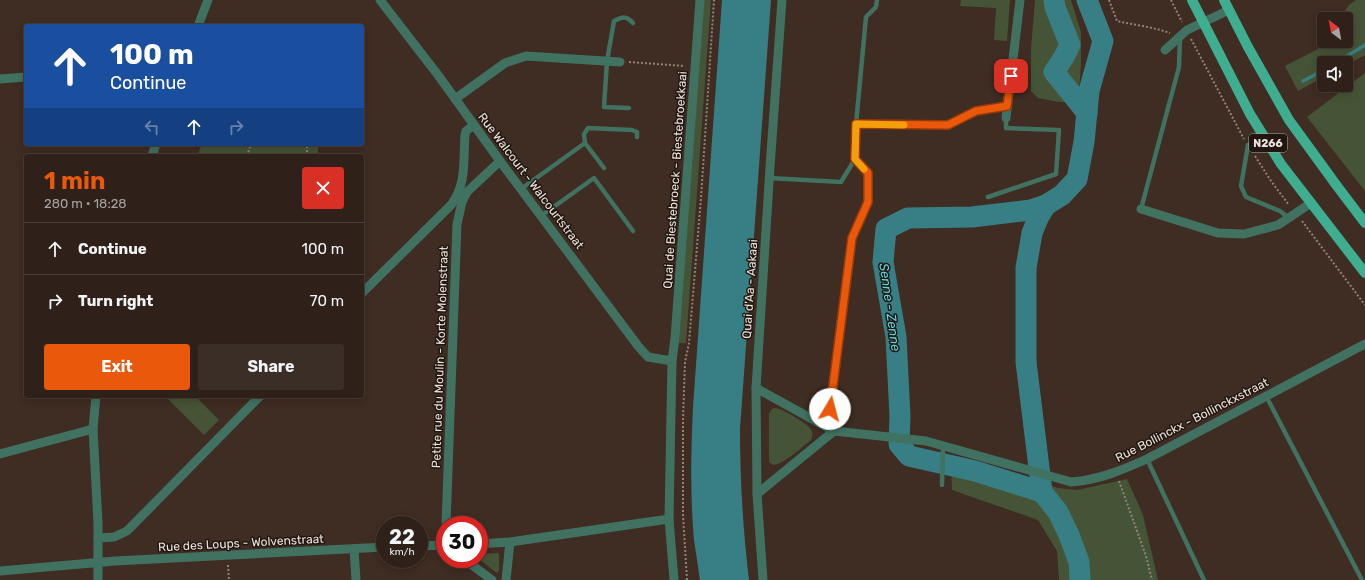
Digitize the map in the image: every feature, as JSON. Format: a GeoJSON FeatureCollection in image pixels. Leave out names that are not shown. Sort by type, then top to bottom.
{"type":"FeatureCollection","features":[{"type":"Feature","properties":{"kind":"main road","name":"N266"},"geometry":{"type":"LineString","coordinates":[[1192,0],[1250,114],[1281,164],[1365,273]]}},
{"type":"Feature","properties":{"kind":"main road","name":"N266"},"geometry":{"type":"LineString","coordinates":[[1224,0],[1248,47],[1289,120],[1365,222]]}},
{"type":"Feature","properties":{"kind":"street"},"geometry":{"type":"LineString","coordinates":[[199,24],[208,0]]}},
{"type":"Feature","properties":{"kind":"street","name":"Rue Walcourt - Walcourtstraat"},"geometry":{"type":"LineString","coordinates":[[380,0],[638,346],[648,357],[672,361]]}},
{"type":"Feature","properties":{"kind":"street","name":"Quai de Biestebroeck - Biestebroekkaai"},"geometry":{"type":"LineString","coordinates":[[674,580],[669,519],[672,361],[677,323],[700,0]]}},
{"type":"Feature","properties":{"kind":"street","name":"Quai d'Aa - Aakaai"},"geometry":{"type":"LineString","coordinates":[[763,580],[756,494],[756,388],[782,0]]}},
{"type":"Feature","properties":{"kind":"street"},"geometry":{"type":"LineString","coordinates":[[1006,118],[1020,0]]}},
{"type":"Feature","properties":{"kind":"street"},"geometry":{"type":"LineString","coordinates":[[1165,50],[1183,33],[1229,10]]}},
{"type":"Feature","properties":{"kind":"street"},"geometry":{"type":"LineString","coordinates":[[455,99],[505,63],[526,56],[620,62]]}},
{"type":"Feature","properties":{"kind":"street"},"geometry":{"type":"LineString","coordinates":[[0,80],[24,77]]}},
{"type":"Feature","properties":{"kind":"street","name":"Petite rue du Moulin - Korte Molenstraat"},"geometry":{"type":"LineString","coordinates":[[446,516],[457,224],[463,191],[462,181],[465,135],[466,131],[474,125]]}},
{"type":"Feature","properties":{"kind":"street"},"geometry":{"type":"LineString","coordinates":[[364,291],[451,206],[463,191],[500,161]]}},
{"type":"Feature","properties":{"kind":"street"},"geometry":{"type":"LineString","coordinates":[[1141,209],[1218,233],[1244,234],[1278,225],[1311,203]]}},
{"type":"Feature","properties":{"kind":"street"},"geometry":{"type":"LineString","coordinates":[[442,215],[457,224]]}},
{"type":"Feature","properties":{"kind":"street"},"geometry":{"type":"LineString","coordinates":[[756,494],[834,431],[830,409],[852,238]]}},
{"type":"Feature","properties":{"kind":"street","name":"Rue Bollinckx - Bollinckxstraat"},"geometry":{"type":"LineString","coordinates":[[756,388],[834,431],[926,441],[1071,482],[1095,478],[1116,472],[1148,459],[1365,344]]}},
{"type":"Feature","properties":{"kind":"street"},"geometry":{"type":"LineString","coordinates":[[96,398],[93,429],[98,538],[98,580]]}},
{"type":"Feature","properties":{"kind":"street"},"geometry":{"type":"LineString","coordinates":[[98,538],[114,537],[127,531],[258,398]]}},
{"type":"Feature","properties":{"kind":"street"},"geometry":{"type":"LineString","coordinates":[[0,454],[93,429]]}},
{"type":"Feature","properties":{"kind":"street"},"geometry":{"type":"LineString","coordinates":[[488,543],[510,542],[669,519]]}},
{"type":"Feature","properties":{"kind":"street"},"geometry":{"type":"LineString","coordinates":[[506,580],[510,542]]}},
{"type":"Feature","properties":{"kind":"street","name":"Rue des Loups - Wolvenstraat"},"geometry":{"type":"LineString","coordinates":[[0,571],[98,562],[376,548]]}},
{"type":"Feature","properties":{"kind":"street"},"geometry":{"type":"LineString","coordinates":[[354,549],[356,580]]}},
{"type":"Feature","properties":{"kind":"street"},"geometry":{"type":"LineString","coordinates":[[476,568],[492,580]]}},
{"type":"Feature","properties":{"kind":"lane"},"geometry":{"type":"LineString","coordinates":[[769,178],[841,182],[855,159],[856,124],[866,17],[876,7],[877,0]]}},
{"type":"Feature","properties":{"kind":"lane"},"geometry":{"type":"LineString","coordinates":[[629,108],[604,107],[607,61],[614,21],[621,17],[626,17],[633,23]]}},
{"type":"Feature","properties":{"kind":"lane"},"geometry":{"type":"LineString","coordinates":[[1141,209],[1179,67],[1183,33]]}},
{"type":"Feature","properties":{"kind":"lane"},"geometry":{"type":"LineString","coordinates":[[856,124],[948,125],[976,111],[1007,106]]}},
{"type":"Feature","properties":{"kind":"lane"},"geometry":{"type":"LineString","coordinates":[[988,197],[1056,174],[1059,130],[1006,128],[1006,118]]}},
{"type":"Feature","properties":{"kind":"lane"},"geometry":{"type":"LineString","coordinates":[[604,168],[585,143],[584,134],[588,128],[632,130],[638,132],[638,137]]}},
{"type":"Feature","properties":{"kind":"lane"},"geometry":{"type":"LineString","coordinates":[[521,189],[585,143]]}},
{"type":"Feature","properties":{"kind":"lane"},"geometry":{"type":"LineString","coordinates":[[1248,145],[1241,186],[1246,197],[1293,216]]}},
{"type":"Feature","properties":{"kind":"lane"},"geometry":{"type":"LineString","coordinates":[[852,238],[868,202],[868,173],[855,159]]}},
{"type":"Feature","properties":{"kind":"lane"},"geometry":{"type":"LineString","coordinates":[[541,216],[594,178],[633,231]]}},
{"type":"Feature","properties":{"kind":"lane"},"geometry":{"type":"LineString","coordinates":[[1266,396],[1362,580]]}},
{"type":"Feature","properties":{"kind":"lane"},"geometry":{"type":"LineString","coordinates":[[942,485],[943,445]]}},
{"type":"Feature","properties":{"kind":"lane"},"geometry":{"type":"LineString","coordinates":[[1148,459],[1204,580]]}},
{"type":"Feature","properties":{"kind":"path"},"geometry":{"type":"LineString","coordinates":[[687,580],[683,515],[683,420],[686,362],[689,343],[701,198],[714,0]]}},
{"type":"Feature","properties":{"kind":"path"},"geometry":{"type":"LineString","coordinates":[[1109,0],[1117,21],[1140,27],[1183,33]]}},
{"type":"Feature","properties":{"kind":"path"},"geometry":{"type":"LineString","coordinates":[[1171,0],[1183,33],[1248,145],[1293,216],[1365,305]]}},
{"type":"Feature","properties":{"kind":"path"},"geometry":{"type":"LineString","coordinates":[[620,62],[681,66]]}},
{"type":"Feature","properties":{"kind":"path"},"geometry":{"type":"LineString","coordinates":[[1116,472],[1146,556],[1152,580]]}},
{"type":"Feature","properties":{"kind":"path"},"geometry":{"type":"LineString","coordinates":[[228,555],[230,580]]}},
{"type":"Feature","properties":{"kind":"green space"},"geometry":{"type":"Polygon","coordinates":[[[704,0],[711,0],[686,343],[679,343],[704,0]]]}},
{"type":"Feature","properties":{"kind":"green space"},"geometry":{"type":"Polygon","coordinates":[[[961,0],[1010,0],[1007,41],[994,40],[996,8],[960,6],[961,0]]]}},
{"type":"Feature","properties":{"kind":"green space"},"geometry":{"type":"Polygon","coordinates":[[[1035,0],[1071,0],[1081,32],[1081,63],[1079,94],[1077,98],[1071,102],[1059,102],[1038,98],[1031,91],[1031,48],[1035,0]]]}},
{"type":"Feature","properties":{"kind":"green space"},"geometry":{"type":"Polygon","coordinates":[[[1356,0],[1365,0],[1365,55],[1353,61],[1353,56],[1317,56],[1317,81],[1298,91],[1285,66],[1319,48],[1353,48],[1353,12],[1344,12],[1349,5],[1356,0]]]}},
{"type":"Feature","properties":{"kind":"green space"},"geometry":{"type":"Polygon","coordinates":[[[1365,73],[1365,191],[1307,117],[1340,92],[1353,92],[1353,82],[1365,73]]]}},
{"type":"Feature","properties":{"kind":"green space"},"geometry":{"type":"Polygon","coordinates":[[[201,146],[318,146],[318,154],[198,154],[201,146]]]}},
{"type":"Feature","properties":{"kind":"green space"},"geometry":{"type":"Polygon","coordinates":[[[167,398],[197,398],[219,420],[204,435],[167,398]]]}},
{"type":"Feature","properties":{"kind":"green space"},"geometry":{"type":"Polygon","coordinates":[[[774,408],[789,413],[801,421],[810,428],[812,434],[811,440],[793,455],[782,462],[773,465],[769,462],[769,414],[774,408]]]}},
{"type":"Feature","properties":{"kind":"green space"},"geometry":{"type":"Polygon","coordinates":[[[951,457],[1000,468],[1058,488],[1077,490],[1127,479],[1143,515],[1158,580],[1059,580],[1057,551],[1038,520],[952,490],[951,457]]]}},
{"type":"Feature","properties":{"kind":"green space"},"geometry":{"type":"Polygon","coordinates":[[[498,553],[499,555],[499,570],[497,573],[488,566],[488,554],[498,553]]]}},
{"type":"Feature","properties":{"kind":"water"},"geometry":{"type":"Polygon","coordinates":[[[722,0],[771,0],[740,429],[742,505],[749,580],[700,580],[694,540],[691,490],[693,407],[722,0]]]}},
{"type":"Feature","properties":{"kind":"waterway"},"geometry":{"type":"LineString","coordinates":[[1054,0],[1055,7],[1070,45],[1054,72],[1087,113]]}},
{"type":"Feature","properties":{"kind":"waterway","name":"Senne - Zenne"},"geometry":{"type":"LineString","coordinates":[[1080,580],[1079,562],[1069,535],[1058,512],[1042,492],[1026,362],[1026,268],[1032,233],[1039,216],[1046,205],[1062,195],[1077,179],[1084,142],[1089,91],[1103,41],[1087,0]]}},
{"type":"Feature","properties":{"kind":"waterway"},"geometry":{"type":"LineString","coordinates":[[1347,56],[1365,45]]}},
{"type":"Feature","properties":{"kind":"waterway"},"geometry":{"type":"LineString","coordinates":[[1303,81],[1317,74]]}},
{"type":"Feature","properties":{"kind":"waterway","name":"Senne - Zenne"},"geometry":{"type":"LineString","coordinates":[[1042,492],[975,471],[909,456],[899,444],[900,416],[896,337],[883,262],[886,229],[908,218],[972,217],[1031,210],[1046,205]]}},
{"type":"Feature","properties":{"kind":"slow traffic"},"geometry":{"type":"LineString","coordinates":[[864,169],[855,159],[856,124],[904,125]]}},
{"type":"Feature","properties":{"kind":"route"},"geometry":{"type":"LineString","coordinates":[[830,409],[852,238],[868,202],[868,173],[855,159],[856,124],[948,125],[976,111],[1007,106],[1011,76]]}}]}
